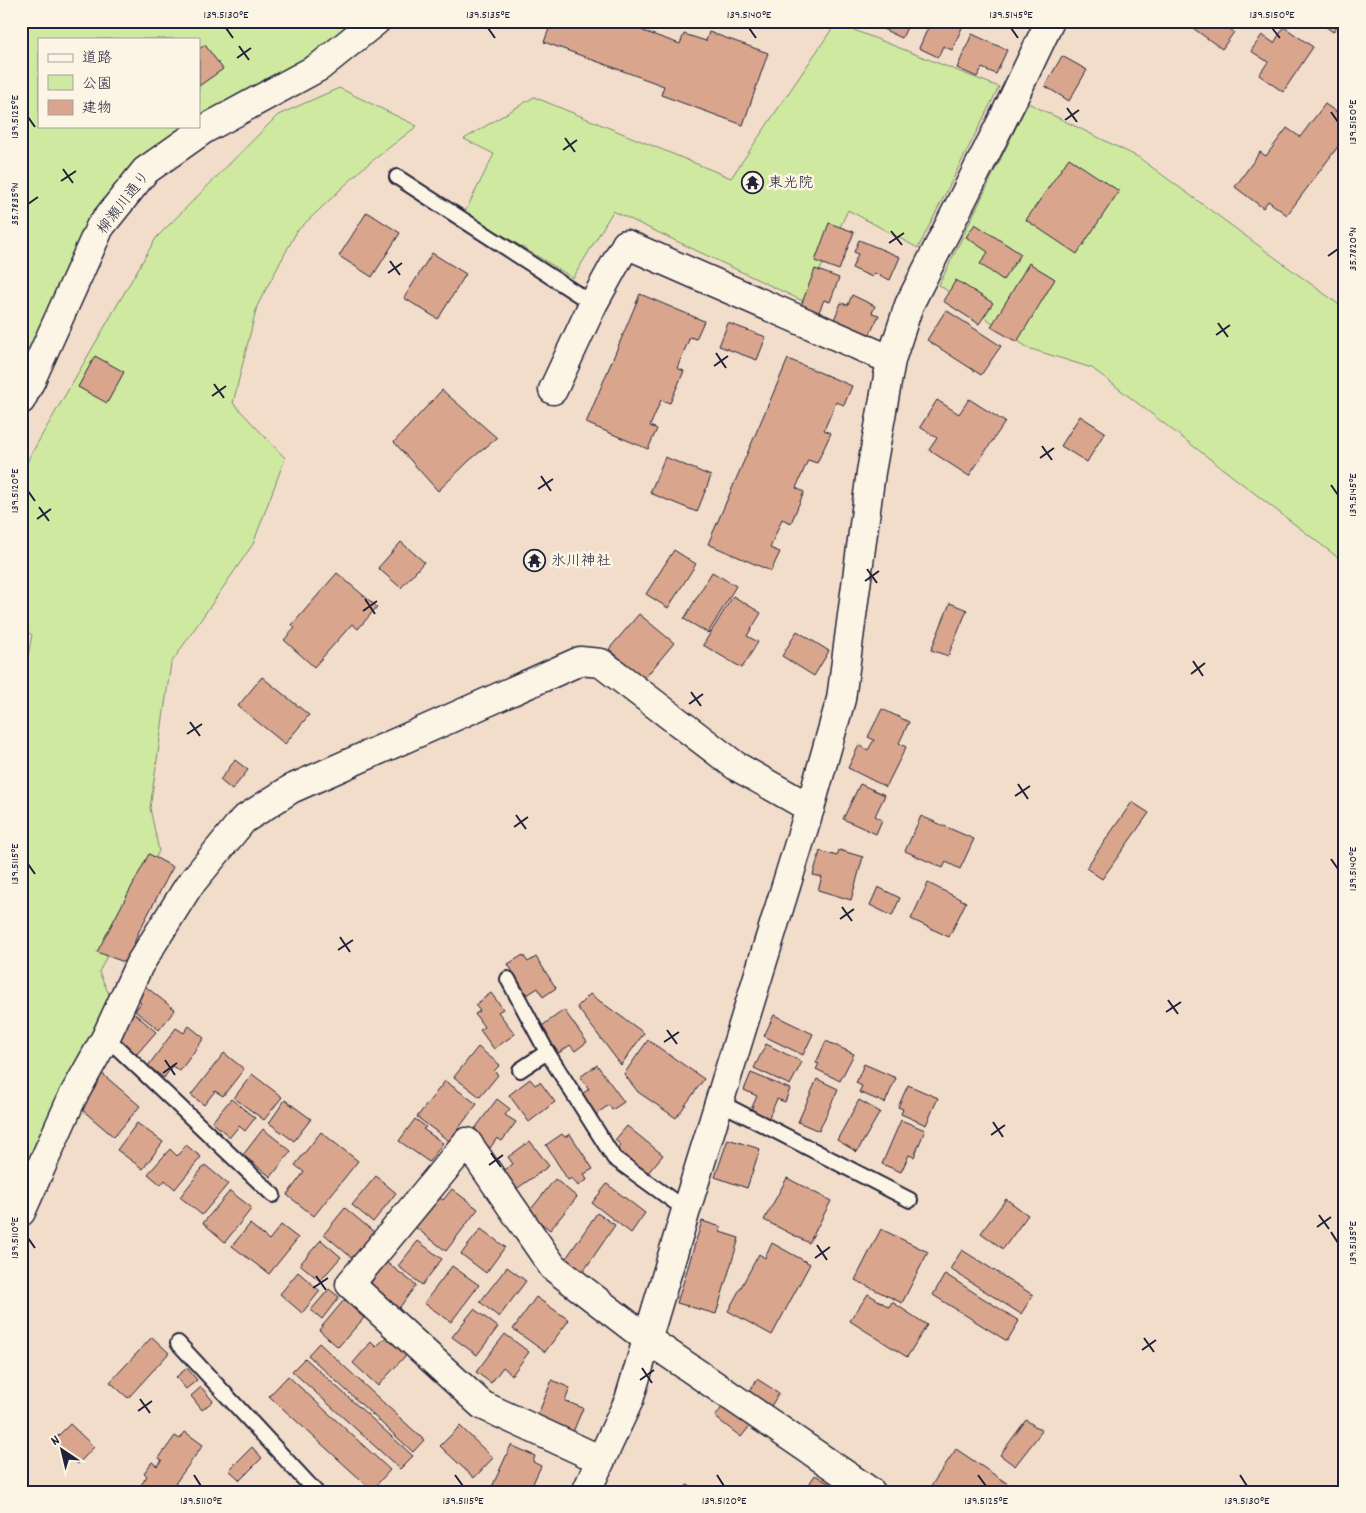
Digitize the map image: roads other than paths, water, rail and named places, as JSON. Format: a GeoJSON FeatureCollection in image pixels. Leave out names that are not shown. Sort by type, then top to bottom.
{"type":"FeatureCollection","features":[{"type":"Feature","properties":{"kind":"street","name":"柳瀬川通り"},"geometry":{"type":"LineString","coordinates":[[26,390],[100,227],[145,172],[203,130],[319,67],[376,21]]}},
{"type":"Feature","properties":{"kind":"street"},"geometry":{"type":"LineString","coordinates":[[586,1492],[629,1400],[810,808],[841,699],[871,472],[891,360],[909,305],[1050,21]]}},
{"type":"Feature","properties":{"kind":"street"},"geometry":{"type":"LineString","coordinates":[[553,390],[593,304],[626,244],[891,360]]}},
{"type":"Feature","properties":{"kind":"street"},"geometry":{"type":"LineString","coordinates":[[21,1212],[72,1098],[106,1037],[139,966],[188,887],[242,820],[291,789],[580,662],[601,663],[736,766],[810,808]]}},
{"type":"Feature","properties":{"kind":"street"},"geometry":{"type":"LineString","coordinates":[[601,1460],[482,1405],[350,1284],[467,1142],[553,1267],[647,1339],[871,1492]]}},
{"type":"Feature","properties":{"kind":"lane"},"geometry":{"type":"LineString","coordinates":[[397,177],[593,304]]}},
{"type":"Feature","properties":{"kind":"lane"},"geometry":{"type":"LineString","coordinates":[[508,979],[547,1052],[614,1158],[686,1210]]}},
{"type":"Feature","properties":{"kind":"lane"},"geometry":{"type":"LineString","coordinates":[[106,1037],[273,1195]]}},
{"type":"Feature","properties":{"kind":"lane"},"geometry":{"type":"LineString","coordinates":[[520,1070],[547,1052]]}},
{"type":"Feature","properties":{"kind":"lane"},"geometry":{"type":"LineString","coordinates":[[719,1102],[910,1200]]}},
{"type":"Feature","properties":{"kind":"lane"},"geometry":{"type":"LineString","coordinates":[[178,1343],[316,1492]]}},
{"type":"Feature","properties":{"kind":"place","name":"東光院"},"geometry":{"type":"Point","coordinates":[752,182]}},
{"type":"Feature","properties":{"kind":"place","name":"氷川神社"},"geometry":{"type":"Point","coordinates":[535,560]}}]}
